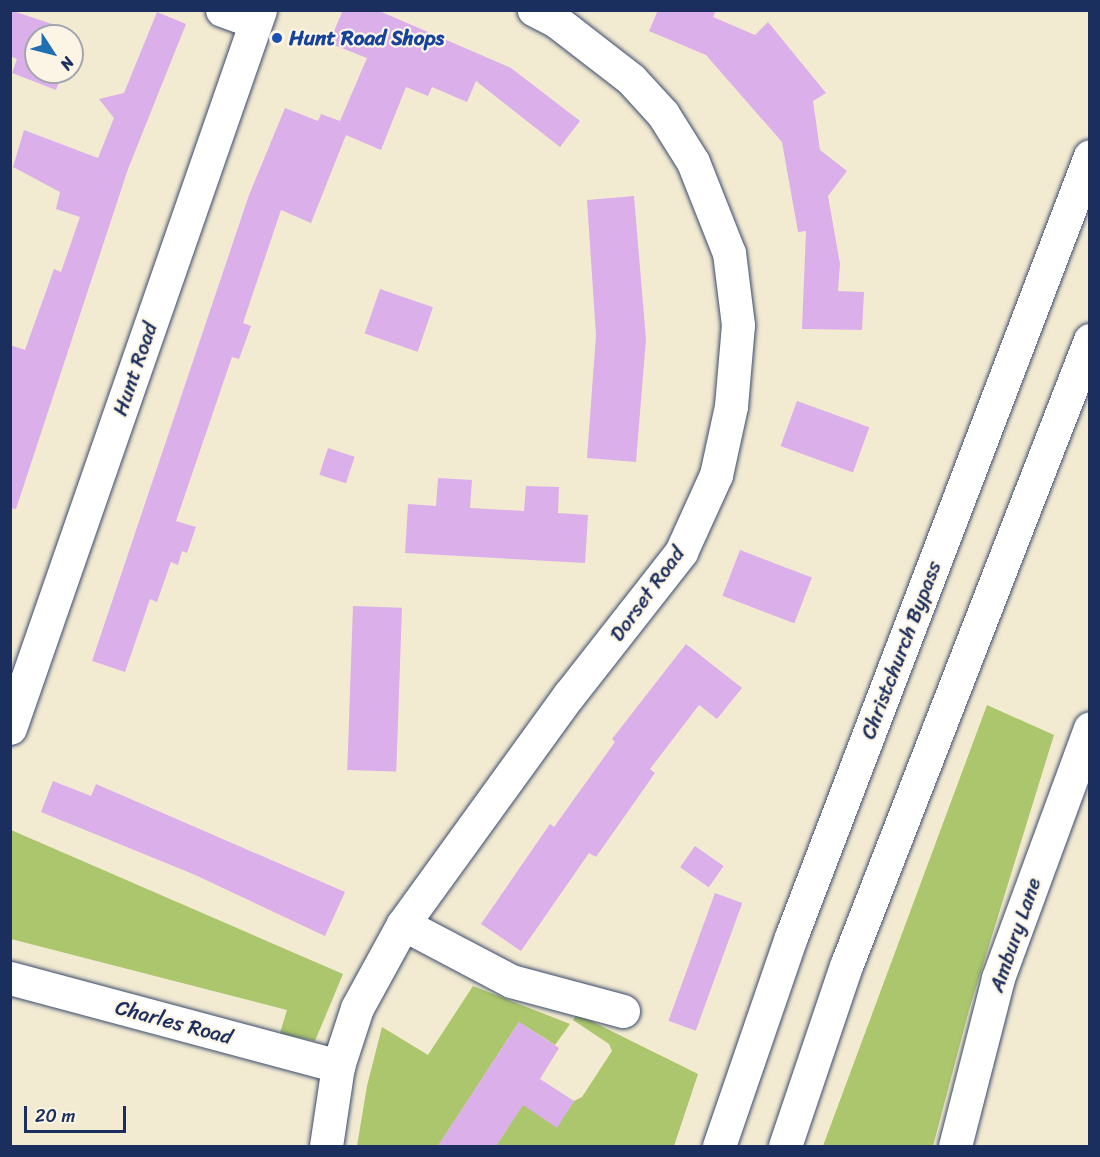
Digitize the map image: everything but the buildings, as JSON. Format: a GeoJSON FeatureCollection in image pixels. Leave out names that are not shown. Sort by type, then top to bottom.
{"type":"FeatureCollection","features":[{"type":"Feature","properties":{"kind":"street"},"geometry":{"type":"LineString","coordinates":[[222,10],[257,16]]}},
{"type":"Feature","properties":{"kind":"street","name":"Dorset Road"},"geometry":{"type":"LineString","coordinates":[[326,1146],[338,1066],[357,1008],[403,924],[569,695],[681,552],[716,475],[731,406],[738,325],[729,253],[693,162],[663,114],[631,79],[556,21],[534,10]]}},
{"type":"Feature","properties":{"kind":"street","name":"Hunt Road"},"geometry":{"type":"LineString","coordinates":[[10,728],[257,16]]}},
{"type":"Feature","properties":{"kind":"street","name":"Christchurch Bypass"},"geometry":{"type":"LineString","coordinates":[[719,1146],[791,938],[1089,156]]}},
{"type":"Feature","properties":{"kind":"street"},"geometry":{"type":"LineString","coordinates":[[785,1146],[846,966],[1089,340]]}},
{"type":"Feature","properties":{"kind":"street","name":"Ambury Lane"},"geometry":{"type":"LineString","coordinates":[[955,1146],[998,978],[1089,728]]}},
{"type":"Feature","properties":{"kind":"street"},"geometry":{"type":"LineString","coordinates":[[403,924],[512,981],[595,1007],[623,1011]]}},
{"type":"Feature","properties":{"kind":"street","name":"Charles Road"},"geometry":{"type":"LineString","coordinates":[[10,978],[338,1066]]}},
{"type":"Feature","properties":{"kind":"green space"},"geometry":{"type":"Polygon","coordinates":[[[987,705],[1054,735],[969,1010],[933,1146],[823,1146],[987,705]]]}},
{"type":"Feature","properties":{"kind":"green space"},"geometry":{"type":"Polygon","coordinates":[[[11,830],[343,974],[315,1041],[280,1033],[287,1010],[11,939],[11,830]]]}},
{"type":"Feature","properties":{"kind":"green space"},"geometry":{"type":"Polygon","coordinates":[[[473,986],[570,1024],[555,1045],[519,1022],[438,1146],[357,1146],[367,1086],[382,1027],[428,1055],[473,986]]]}},
{"type":"Feature","properties":{"kind":"green space"},"geometry":{"type":"Polygon","coordinates":[[[577,1014],[698,1074],[674,1146],[496,1146],[526,1100],[557,1127],[574,1101],[582,1097],[612,1051],[609,1044],[573,1020],[577,1014]]]}},
{"type":"Feature","properties":{"kind":"place","name":"Hunt Road Shops"},"geometry":{"type":"Point","coordinates":[277,38]}}]}
